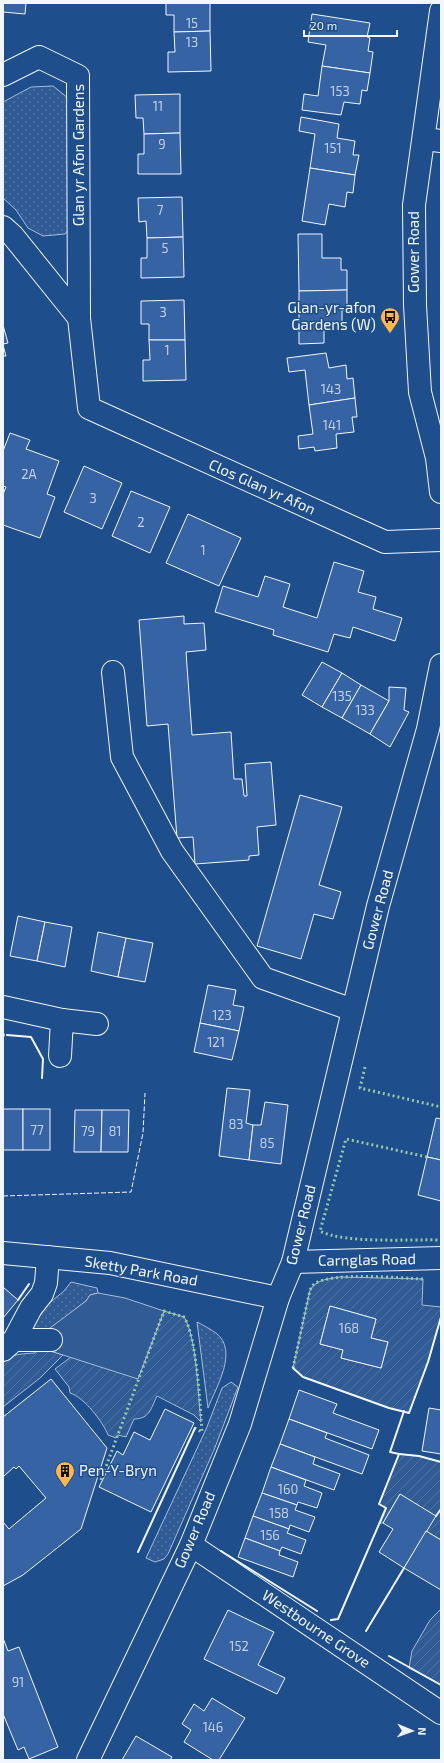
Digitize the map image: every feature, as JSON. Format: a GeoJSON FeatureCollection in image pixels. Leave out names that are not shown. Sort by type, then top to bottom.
{"type":"FeatureCollection","features":[{"type":"Feature","properties":{"kind":"street","name":"Gower Road"},"geometry":{"type":"LineString","coordinates":[[441,11],[432,140],[414,205],[415,305],[420,392],[437,458],[441,492]]}},
{"type":"Feature","properties":{"kind":"street","name":"Glan yr Afon Gardens"},"geometry":{"type":"LineString","coordinates":[[3,75],[39,57],[78,76],[80,318],[89,408]]}},
{"type":"Feature","properties":{"kind":"street"},"geometry":{"type":"LineString","coordinates":[[3,227],[13,236],[80,318]]}},
{"type":"Feature","properties":{"kind":"street","name":"Clos Glan yr Afon"},"geometry":{"type":"LineString","coordinates":[[89,408],[385,542],[441,540]]}},
{"type":"Feature","properties":{"kind":"street","name":"Gower Road"},"geometry":{"type":"LineString","coordinates":[[88,1760],[190,1545],[240,1424],[278,1298],[293,1262],[378,906],[428,729],[441,665]]}},
{"type":"Feature","properties":{"kind":"street"},"geometry":{"type":"LineString","coordinates":[[113,672],[122,757],[172,851],[263,978],[353,1010]]}},
{"type":"Feature","properties":{"kind":"street"},"geometry":{"type":"LineString","coordinates":[[3,1008],[62,1020],[97,1024]]}},
{"type":"Feature","properties":{"kind":"street"},"geometry":{"type":"LineString","coordinates":[[60,1056],[62,1020]]}},
{"type":"Feature","properties":{"kind":"street","name":"Sketty Park Road"},"geometry":{"type":"LineString","coordinates":[[3,1253],[110,1263],[278,1298]]}},
{"type":"Feature","properties":{"kind":"street"},"geometry":{"type":"LineString","coordinates":[[8,1345],[31,1308],[42,1294],[46,1284],[48,1257]]}},
{"type":"Feature","properties":{"kind":"street","name":"Carnglas Road"},"geometry":{"type":"LineString","coordinates":[[293,1262],[441,1258]]}},
{"type":"Feature","properties":{"kind":"street"},"geometry":{"type":"LineString","coordinates":[[8,1345],[50,1340]]}},
{"type":"Feature","properties":{"kind":"street","name":"Westbourne Grove"},"geometry":{"type":"LineString","coordinates":[[190,1545],[441,1713]]}},
{"type":"Feature","properties":{"kind":"shaded area"},"geometry":{"type":"Polygon","coordinates":[[[53,86],[68,98],[74,223],[65,234],[43,236],[28,228],[16,210],[3,198],[3,102],[31,87],[53,86]]]}},
{"type":"Feature","properties":{"kind":"shaded area"},"geometry":{"type":"Polygon","coordinates":[[[340,1277],[423,1279],[422,1305],[441,1307],[441,1317],[428,1362],[409,1413],[389,1408],[303,1377],[293,1368],[310,1290],[319,1282],[340,1277]],[[330,1306],[320,1344],[343,1350],[341,1358],[381,1368],[388,1342],[371,1338],[376,1319],[330,1306]]]}},
{"type":"Feature","properties":{"kind":"shaded area"},"geometry":{"type":"Polygon","coordinates":[[[71,1282],[97,1288],[98,1293],[90,1295],[86,1301],[46,1332],[34,1329],[32,1324],[47,1305],[64,1291],[71,1282]]]}},
{"type":"Feature","properties":{"kind":"shaded area"},"geometry":{"type":"Polygon","coordinates":[[[98,1293],[125,1298],[164,1311],[138,1379],[38,1347],[46,1331],[86,1301],[90,1295],[98,1293]]]}},
{"type":"Feature","properties":{"kind":"shaded area"},"geometry":{"type":"Polygon","coordinates":[[[164,1311],[184,1317],[192,1338],[201,1422],[194,1415],[157,1396],[147,1415],[139,1419],[134,1419],[126,1437],[118,1435],[116,1438],[108,1435],[102,1424],[87,1405],[81,1399],[70,1393],[69,1387],[55,1369],[71,1357],[138,1378],[164,1311]]]}},
{"type":"Feature","properties":{"kind":"shaded area"},"geometry":{"type":"Polygon","coordinates":[[[197,1322],[216,1333],[223,1341],[226,1349],[224,1369],[208,1408],[197,1322]]]}},
{"type":"Feature","properties":{"kind":"shaded area"},"geometry":{"type":"Polygon","coordinates":[[[38,1347],[63,1355],[40,1378],[3,1407],[3,1363],[10,1357],[35,1353],[38,1347]]]}},
{"type":"Feature","properties":{"kind":"shaded area"},"geometry":{"type":"Polygon","coordinates":[[[231,1382],[238,1387],[214,1450],[168,1554],[164,1559],[155,1562],[146,1558],[207,1427],[222,1388],[231,1382]]]}},
{"type":"Feature","properties":{"kind":"shaded area"},"geometry":{"type":"Polygon","coordinates":[[[399,1454],[419,1456],[441,1462],[441,1540],[426,1531],[400,1494],[383,1523],[380,1523],[386,1508],[379,1504],[399,1454]]]}},
{"type":"Feature","properties":{"kind":"shaded area"},"geometry":{"type":"Polygon","coordinates":[[[441,1609],[441,1685],[409,1668],[412,1651],[430,1620],[441,1609]]]}},
{"type":"Feature","properties":{"kind":"building"},"geometry":{"type":"Polygon","coordinates":[[[3,3],[26,3],[25,14],[3,12],[3,3]]]}},
{"type":"Feature","properties":{"kind":"building"},"geometry":{"type":"Polygon","coordinates":[[[166,3],[210,3],[210,31],[174,32],[174,15],[166,15],[166,3]]]}},
{"type":"Feature","properties":{"kind":"building"},"geometry":{"type":"Polygon","coordinates":[[[312,14],[370,23],[367,37],[370,38],[368,51],[373,52],[370,73],[322,66],[326,45],[308,42],[312,14]]]}},
{"type":"Feature","properties":{"kind":"building"},"geometry":{"type":"Polygon","coordinates":[[[210,31],[211,71],[168,72],[168,52],[175,52],[174,32],[210,31]]]}},
{"type":"Feature","properties":{"kind":"building"},"geometry":{"type":"Polygon","coordinates":[[[322,66],[370,73],[367,91],[362,90],[360,104],[344,102],[341,115],[302,110],[304,94],[318,96],[322,66]]]}},
{"type":"Feature","properties":{"kind":"building"},"geometry":{"type":"Polygon","coordinates":[[[180,94],[180,133],[144,134],[143,118],[136,118],[135,95],[180,94]]]}},
{"type":"Feature","properties":{"kind":"building"},"geometry":{"type":"Polygon","coordinates":[[[301,117],[339,124],[337,138],[355,141],[353,155],[359,155],[355,175],[310,168],[315,134],[299,131],[301,117]]]}},
{"type":"Feature","properties":{"kind":"building"},"geometry":{"type":"Polygon","coordinates":[[[180,133],[181,174],[138,174],[138,154],[144,154],[144,134],[180,133]]]}},
{"type":"Feature","properties":{"kind":"building"},"geometry":{"type":"Polygon","coordinates":[[[310,168],[355,175],[353,193],[347,192],[345,207],[329,204],[325,225],[302,221],[310,168]]]}},
{"type":"Feature","properties":{"kind":"building"},"geometry":{"type":"Polygon","coordinates":[[[182,197],[183,237],[147,238],[146,221],[139,222],[138,198],[182,197]]]}},
{"type":"Feature","properties":{"kind":"building"},"geometry":{"type":"Polygon","coordinates":[[[298,234],[322,234],[322,258],[341,258],[341,270],[347,270],[347,290],[299,291],[298,234]]]}},
{"type":"Feature","properties":{"kind":"building"},"geometry":{"type":"Polygon","coordinates":[[[183,237],[184,277],[141,278],[141,258],[147,258],[147,238],[183,237]]]}},
{"type":"Feature","properties":{"kind":"building"},"geometry":{"type":"Polygon","coordinates":[[[347,290],[347,310],[342,310],[342,323],[324,323],[324,343],[299,344],[299,291],[347,290]]]}},
{"type":"Feature","properties":{"kind":"building"},"geometry":{"type":"Polygon","coordinates":[[[184,300],[185,340],[149,340],[149,324],[141,324],[141,301],[184,300]]]}},
{"type":"Feature","properties":{"kind":"building"},"geometry":{"type":"Polygon","coordinates":[[[3,325],[8,343],[3,344],[3,325]]]}},
{"type":"Feature","properties":{"kind":"building"},"geometry":{"type":"Polygon","coordinates":[[[149,340],[185,340],[186,380],[143,381],[143,360],[150,360],[149,340]]]}},
{"type":"Feature","properties":{"kind":"building"},"geometry":{"type":"Polygon","coordinates":[[[3,345],[6,356],[3,356],[3,345]]]}},
{"type":"Feature","properties":{"kind":"building"},"geometry":{"type":"Polygon","coordinates":[[[326,353],[329,368],[346,365],[347,379],[353,378],[355,398],[309,405],[305,370],[289,372],[287,358],[326,353]]]}},
{"type":"Feature","properties":{"kind":"building"},"geometry":{"type":"Polygon","coordinates":[[[355,398],[357,417],[352,417],[354,432],[336,434],[337,448],[315,451],[314,447],[299,449],[298,436],[313,434],[309,405],[355,398]]]}},
{"type":"Feature","properties":{"kind":"building"},"geometry":{"type":"Polygon","coordinates":[[[10,433],[30,440],[26,449],[59,461],[47,494],[55,497],[40,538],[3,525],[3,494],[6,487],[3,486],[3,451],[10,433]]]}},
{"type":"Feature","properties":{"kind":"building"},"geometry":{"type":"Polygon","coordinates":[[[84,466],[122,483],[102,529],[64,512],[84,466]]]}},
{"type":"Feature","properties":{"kind":"building"},"geometry":{"type":"Polygon","coordinates":[[[131,491],[170,507],[150,553],[112,536],[131,491]]]}},
{"type":"Feature","properties":{"kind":"building"},"geometry":{"type":"Polygon","coordinates":[[[188,514],[241,538],[219,586],[166,563],[188,514]]]}},
{"type":"Feature","properties":{"kind":"building"},"geometry":{"type":"Polygon","coordinates":[[[334,562],[364,571],[358,592],[376,597],[373,609],[402,618],[395,641],[353,627],[350,638],[334,634],[328,652],[273,635],[274,630],[215,612],[223,586],[258,597],[265,576],[290,584],[283,607],[317,618],[334,562]]]}},
{"type":"Feature","properties":{"kind":"building"},"geometry":{"type":"Polygon","coordinates":[[[184,616],[184,624],[204,623],[206,650],[186,652],[192,735],[231,732],[234,779],[242,779],[244,796],[247,796],[245,764],[271,762],[276,825],[257,827],[259,855],[249,856],[249,860],[195,864],[193,837],[177,838],[168,724],[147,726],[139,620],[184,616]]]}},
{"type":"Feature","properties":{"kind":"building"},"geometry":{"type":"Polygon","coordinates":[[[322,662],[342,673],[322,707],[302,695],[322,662]]]}},
{"type":"Feature","properties":{"kind":"building"},"geometry":{"type":"Polygon","coordinates":[[[342,673],[361,685],[342,718],[322,707],[342,673]]]}},
{"type":"Feature","properties":{"kind":"building"},"geometry":{"type":"Polygon","coordinates":[[[361,685],[389,701],[370,734],[342,718],[361,685]]]}},
{"type":"Feature","properties":{"kind":"building"},"geometry":{"type":"Polygon","coordinates":[[[389,687],[406,688],[404,710],[409,712],[390,747],[370,734],[389,701],[389,687]]]}},
{"type":"Feature","properties":{"kind":"building"},"geometry":{"type":"Polygon","coordinates":[[[300,795],[342,807],[319,885],[341,892],[333,919],[314,914],[301,959],[257,946],[300,795]]]}},
{"type":"Feature","properties":{"kind":"building"},"geometry":{"type":"Polygon","coordinates":[[[18,916],[45,922],[37,961],[10,956],[18,916]]]}},
{"type":"Feature","properties":{"kind":"building"},"geometry":{"type":"Polygon","coordinates":[[[45,922],[72,927],[65,967],[37,961],[45,922]]]}},
{"type":"Feature","properties":{"kind":"building"},"geometry":{"type":"Polygon","coordinates":[[[98,932],[126,938],[118,977],[91,971],[98,932]]]}},
{"type":"Feature","properties":{"kind":"building"},"geometry":{"type":"Polygon","coordinates":[[[126,938],[153,943],[145,982],[118,977],[126,938]]]}},
{"type":"Feature","properties":{"kind":"building"},"geometry":{"type":"Polygon","coordinates":[[[208,985],[236,990],[233,1005],[244,1007],[239,1031],[200,1023],[208,985]]]}},
{"type":"Feature","properties":{"kind":"building"},"geometry":{"type":"Polygon","coordinates":[[[200,1023],[239,1031],[232,1060],[194,1052],[200,1023]]]}},
{"type":"Feature","properties":{"kind":"building"},"geometry":{"type":"Polygon","coordinates":[[[227,1088],[250,1090],[246,1123],[253,1125],[249,1160],[219,1156],[227,1088]]]}},
{"type":"Feature","properties":{"kind":"building"},"geometry":{"type":"Polygon","coordinates":[[[265,1102],[288,1105],[281,1164],[249,1160],[253,1125],[261,1125],[265,1102]]]}},
{"type":"Feature","properties":{"kind":"building"},"geometry":{"type":"Polygon","coordinates":[[[3,1109],[23,1109],[23,1150],[3,1150],[3,1109]]]}},
{"type":"Feature","properties":{"kind":"building"},"geometry":{"type":"Polygon","coordinates":[[[23,1109],[50,1109],[50,1150],[23,1150],[23,1109]]]}},
{"type":"Feature","properties":{"kind":"building"},"geometry":{"type":"Polygon","coordinates":[[[75,1110],[102,1110],[101,1152],[74,1152],[75,1110]]]}},
{"type":"Feature","properties":{"kind":"building"},"geometry":{"type":"Polygon","coordinates":[[[102,1110],[129,1110],[128,1152],[101,1152],[102,1110]]]}},
{"type":"Feature","properties":{"kind":"building"},"geometry":{"type":"Polygon","coordinates":[[[436,1118],[441,1119],[441,1160],[427,1157],[436,1118]]]}},
{"type":"Feature","properties":{"kind":"building"},"geometry":{"type":"Polygon","coordinates":[[[427,1157],[441,1160],[441,1201],[418,1195],[427,1157]]]}},
{"type":"Feature","properties":{"kind":"building"},"geometry":{"type":"Polygon","coordinates":[[[3,1287],[18,1300],[3,1318],[3,1287]]]}},
{"type":"Feature","properties":{"kind":"building"},"geometry":{"type":"Polygon","coordinates":[[[330,1306],[376,1319],[371,1338],[388,1342],[381,1368],[341,1358],[343,1350],[320,1344],[330,1306]]]}},
{"type":"Feature","properties":{"kind":"building","name":"Pen-Y-Bryn"},"geometry":{"type":"Polygon","coordinates":[[[51,1379],[107,1448],[81,1529],[23,1575],[3,1586],[3,1522],[9,1529],[46,1498],[19,1466],[16,1469],[14,1467],[3,1477],[3,1417],[51,1379]]]}},
{"type":"Feature","properties":{"kind":"building"},"geometry":{"type":"Polygon","coordinates":[[[299,1390],[337,1404],[333,1413],[379,1430],[372,1449],[289,1419],[299,1390]]]}},
{"type":"Feature","properties":{"kind":"building"},"geometry":{"type":"Polygon","coordinates":[[[429,1408],[441,1410],[441,1454],[422,1451],[429,1408]]]}},
{"type":"Feature","properties":{"kind":"building"},"geometry":{"type":"Polygon","coordinates":[[[165,1409],[194,1423],[151,1512],[99,1487],[117,1451],[123,1455],[134,1432],[150,1440],[165,1409]]]}},
{"type":"Feature","properties":{"kind":"building"},"geometry":{"type":"Polygon","coordinates":[[[289,1419],[327,1433],[325,1438],[369,1455],[362,1474],[280,1444],[289,1419]]]}},
{"type":"Feature","properties":{"kind":"building"},"geometry":{"type":"Polygon","coordinates":[[[280,1444],[315,1457],[313,1464],[340,1474],[334,1490],[271,1467],[280,1444]]]}},
{"type":"Feature","properties":{"kind":"building"},"geometry":{"type":"Polygon","coordinates":[[[271,1467],[306,1480],[304,1486],[322,1493],[317,1508],[298,1502],[297,1505],[262,1493],[271,1467]]]}},
{"type":"Feature","properties":{"kind":"building"},"geometry":{"type":"Polygon","coordinates":[[[262,1493],[297,1505],[295,1510],[315,1517],[309,1532],[290,1525],[289,1529],[253,1516],[262,1493]]]}},
{"type":"Feature","properties":{"kind":"building"},"geometry":{"type":"Polygon","coordinates":[[[400,1494],[436,1516],[404,1568],[379,1552],[393,1529],[383,1523],[400,1494]]]}},
{"type":"Feature","properties":{"kind":"building"},"geometry":{"type":"Polygon","coordinates":[[[253,1516],[289,1529],[287,1533],[306,1540],[301,1554],[282,1547],[280,1551],[245,1538],[253,1516]]]}},
{"type":"Feature","properties":{"kind":"building"},"geometry":{"type":"Polygon","coordinates":[[[426,1531],[441,1540],[441,1590],[404,1568],[426,1531]]]}},
{"type":"Feature","properties":{"kind":"building"},"geometry":{"type":"Polygon","coordinates":[[[245,1538],[280,1551],[279,1555],[298,1562],[293,1577],[238,1557],[245,1538]]]}},
{"type":"Feature","properties":{"kind":"building"},"geometry":{"type":"Polygon","coordinates":[[[228,1610],[274,1632],[258,1665],[285,1678],[277,1694],[204,1659],[228,1610]]]}},
{"type":"Feature","properties":{"kind":"building"},"geometry":{"type":"Polygon","coordinates":[[[3,1638],[8,1651],[19,1647],[58,1747],[29,1759],[24,1747],[18,1750],[3,1714],[3,1638]]]}},
{"type":"Feature","properties":{"kind":"building"},"geometry":{"type":"Polygon","coordinates":[[[212,1698],[245,1718],[219,1760],[213,1760],[184,1742],[191,1730],[182,1724],[194,1704],[204,1711],[212,1698]]]}},
{"type":"Feature","properties":{"kind":"building"},"geometry":{"type":"Polygon","coordinates":[[[136,1736],[172,1757],[170,1760],[122,1760],[136,1736]]]}},
{"type":"Feature","properties":{"kind":"hedge"},"geometry":{"type":"LineString","coordinates":[[365,1067],[360,1088],[441,1107]]}},
{"type":"Feature","properties":{"kind":"hedge"},"geometry":{"type":"LineString","coordinates":[[427,1157],[346,1139],[320,1231],[345,1238],[378,1240],[441,1240]]}},
{"type":"Feature","properties":{"kind":"hedge"},"geometry":{"type":"LineString","coordinates":[[293,1368],[310,1290],[315,1283],[337,1278],[352,1277],[423,1279]]}},
{"type":"Feature","properties":{"kind":"hedge"},"geometry":{"type":"LineString","coordinates":[[101,1480],[164,1311],[184,1317],[192,1340],[199,1389],[202,1432],[195,1428]]}},
{"type":"Feature","properties":{"kind":"fence"},"geometry":{"type":"LineString","coordinates":[[3,1196],[131,1192],[143,1133],[145,1093]]}},
{"type":"Feature","properties":{"kind":"wall"},"geometry":{"type":"LineString","coordinates":[[7,1035],[31,1037],[43,1059],[42,1078]]}},
{"type":"Feature","properties":{"kind":"wall"},"geometry":{"type":"LineString","coordinates":[[18,1300],[29,1284]]}},
{"type":"Feature","properties":{"kind":"wall"},"geometry":{"type":"LineString","coordinates":[[293,1368],[303,1377],[389,1408],[409,1413],[428,1362],[441,1317]]}},
{"type":"Feature","properties":{"kind":"wall"},"geometry":{"type":"LineString","coordinates":[[331,1620],[338,1619],[386,1508],[379,1504],[399,1454],[390,1452],[404,1411]]}},
{"type":"Feature","properties":{"kind":"wall"},"geometry":{"type":"LineString","coordinates":[[138,1552],[195,1428]]}},
{"type":"Feature","properties":{"kind":"wall"},"geometry":{"type":"LineString","coordinates":[[399,1454],[419,1456],[441,1462]]}},
{"type":"Feature","properties":{"kind":"wall"},"geometry":{"type":"LineString","coordinates":[[436,1516],[441,1509]]}},
{"type":"Feature","properties":{"kind":"wall"},"geometry":{"type":"LineString","coordinates":[[221,1551],[317,1611]]}},
{"type":"Feature","properties":{"kind":"wall"},"geometry":{"type":"LineString","coordinates":[[366,1631],[404,1568]]}},
{"type":"Feature","properties":{"kind":"wall"},"geometry":{"type":"LineString","coordinates":[[389,1656],[441,1685]]}},
{"type":"Feature","properties":{"kind":"place","name":"Glan-yr-afon Gardens (W)"},"geometry":{"type":"Point","coordinates":[390,334]}},
{"type":"Feature","properties":{"kind":"place","name":"Pen-Y-Bryn"},"geometry":{"type":"Point","coordinates":[65,1488]}}]}
